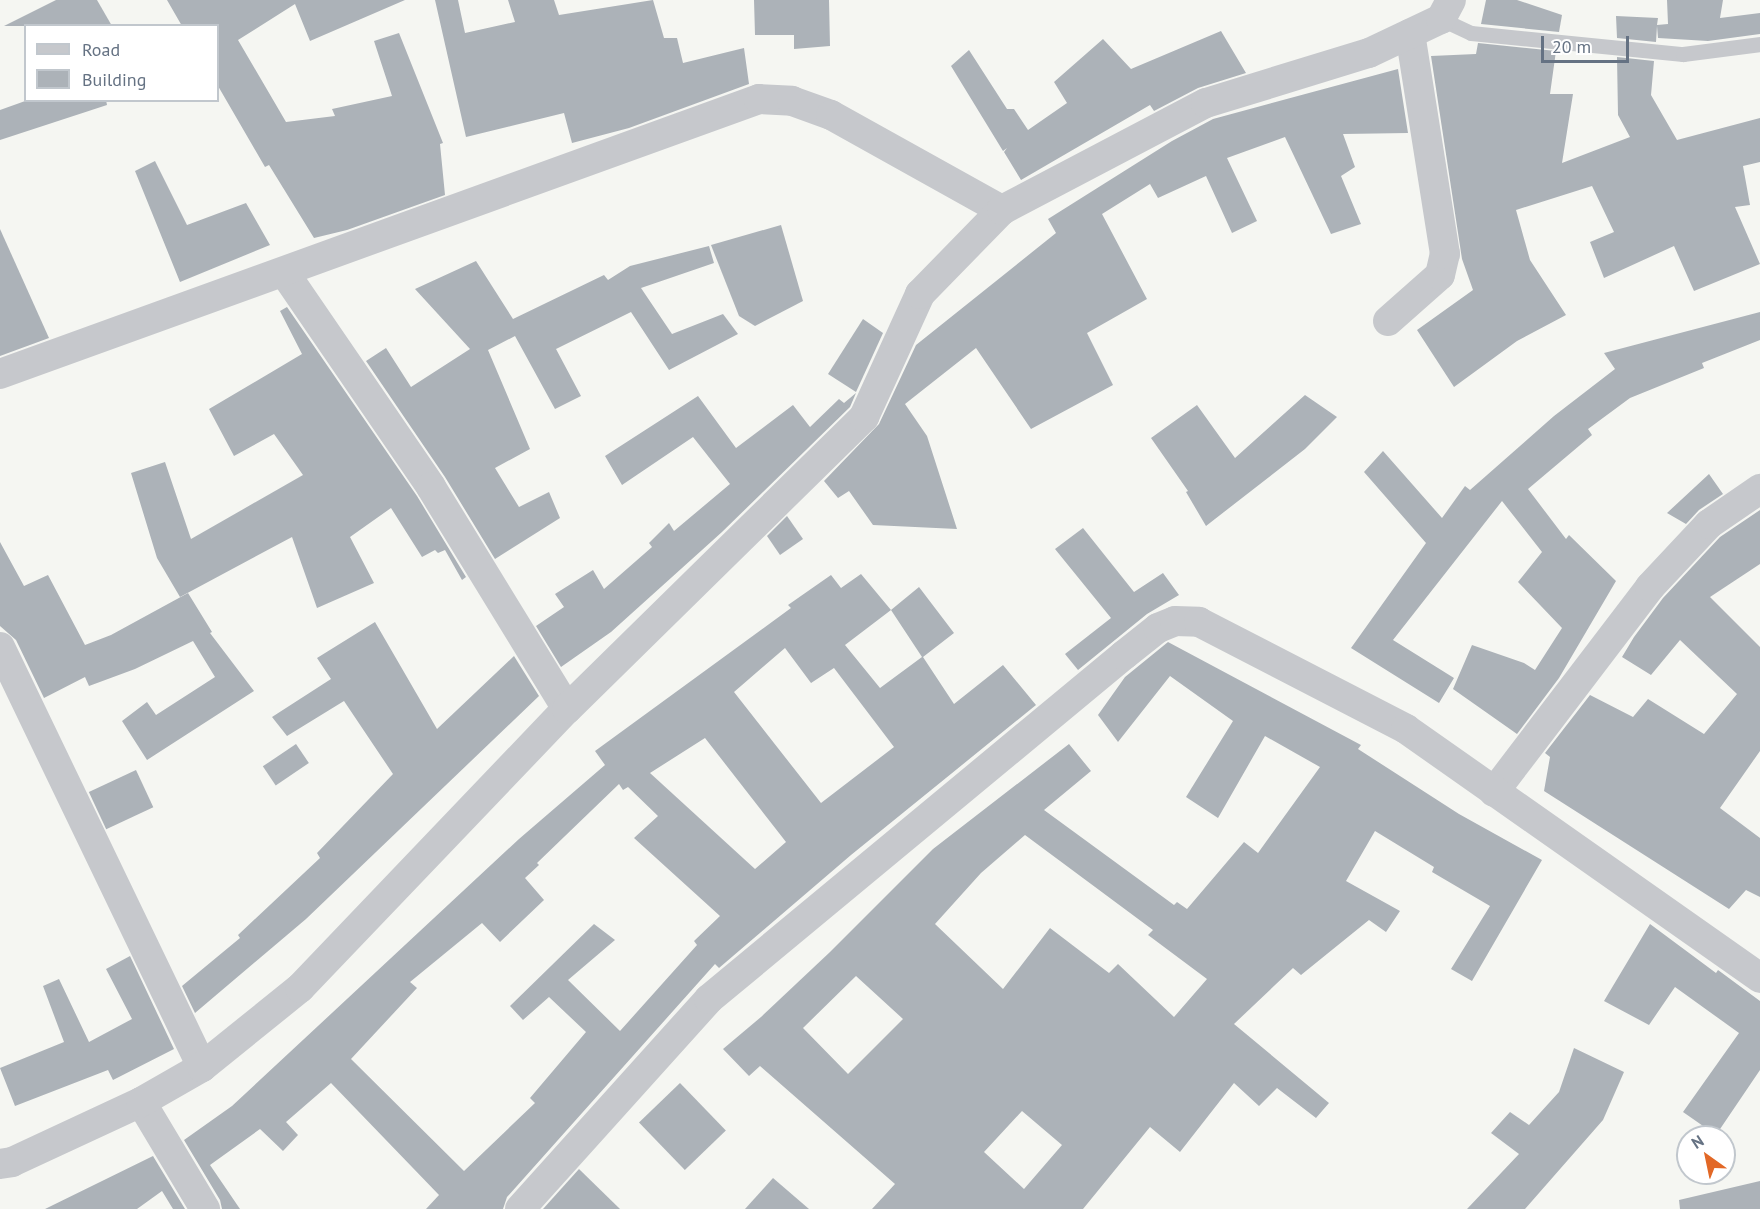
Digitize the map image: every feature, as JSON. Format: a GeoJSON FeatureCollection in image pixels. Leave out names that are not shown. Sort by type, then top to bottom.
{"type":"FeatureCollection","features":[{"type":"Feature","properties":{"kind":"street"},"geometry":{"type":"LineString","coordinates":[[0,1164],[12,1162],[141,1102],[202,1067],[300,988],[567,709],[864,417],[920,294],[1002,210],[1206,103],[1369,53],[1410,34],[1446,10]]}},
{"type":"Feature","properties":{"kind":"street"},"geometry":{"type":"LineString","coordinates":[[1388,321],[1440,275],[1445,254],[1410,34]]}},
{"type":"Feature","properties":{"kind":"street"},"geometry":{"type":"LineString","coordinates":[[0,374],[759,99],[792,101],[831,115],[1002,210]]}},
{"type":"Feature","properties":{"kind":"street"},"geometry":{"type":"LineString","coordinates":[[284,272],[430,487],[567,709]]}},
{"type":"Feature","properties":{"kind":"street"},"geometry":{"type":"LineString","coordinates":[[1494,792],[1650,587],[1709,524],[1760,489]]}},
{"type":"Feature","properties":{"kind":"street"},"geometry":{"type":"LineString","coordinates":[[520,1209],[709,999],[1124,655],[1158,628],[1175,621],[1199,622],[1406,729],[1760,978]]}},
{"type":"Feature","properties":{"kind":"street"},"geometry":{"type":"LineString","coordinates":[[0,646],[202,1067]]}},
{"type":"Feature","properties":{"kind":"street"},"geometry":{"type":"LineString","coordinates":[[141,1102],[205,1209]]}},
{"type":"Feature","properties":{"kind":"lane"},"geometry":{"type":"LineString","coordinates":[[1446,10],[1471,33],[1683,54],[1760,44]]}},
{"type":"Feature","properties":{"kind":"building"},"geometry":{"type":"Polygon","coordinates":[[[56,0],[97,0],[111,24],[24,24],[24,26],[4,26],[56,0]]]}},
{"type":"Feature","properties":{"kind":"building"},"geometry":{"type":"Polygon","coordinates":[[[167,0],[405,0],[310,41],[295,4],[238,40],[286,122],[335,116],[332,109],[392,96],[374,41],[399,33],[443,143],[440,144],[445,195],[347,230],[314,238],[269,165],[265,167],[219,88],[219,24],[181,24],[167,0]]]}},
{"type":"Feature","properties":{"kind":"building"},"geometry":{"type":"Polygon","coordinates":[[[435,0],[458,0],[465,33],[515,22],[508,0],[554,0],[559,15],[653,0],[664,38],[677,38],[683,63],[744,48],[749,84],[629,128],[572,143],[564,113],[466,137],[435,0]]]}},
{"type":"Feature","properties":{"kind":"building"},"geometry":{"type":"Polygon","coordinates":[[[754,0],[829,0],[830,46],[794,49],[794,35],[755,35],[754,0]]]}},
{"type":"Feature","properties":{"kind":"building"},"geometry":{"type":"Polygon","coordinates":[[[1486,0],[1517,0],[1562,15],[1559,32],[1481,24],[1486,0]]]}},
{"type":"Feature","properties":{"kind":"building"},"geometry":{"type":"Polygon","coordinates":[[[1667,0],[1723,0],[1720,18],[1760,13],[1760,34],[1708,41],[1658,38],[1657,26],[1656,42],[1617,38],[1616,16],[1658,18],[1657,25],[1668,24],[1667,0]]]}},
{"type":"Feature","properties":{"kind":"building"},"geometry":{"type":"Polygon","coordinates":[[[1221,31],[1246,73],[1198,88],[1154,111],[1150,105],[1021,180],[1004,152],[1007,148],[1003,151],[951,66],[969,50],[1007,109],[1014,109],[1028,130],[1067,103],[1054,82],[1103,39],[1131,69],[1221,31]]]}},
{"type":"Feature","properties":{"kind":"building"},"geometry":{"type":"Polygon","coordinates":[[[1478,43],[1556,51],[1550,94],[1573,94],[1562,163],[1630,137],[1618,115],[1617,57],[1654,61],[1651,95],[1677,140],[1760,118],[1760,162],[1743,166],[1750,205],[1735,207],[1760,264],[1694,291],[1674,246],[1604,278],[1590,242],[1614,232],[1592,186],[1516,210],[1530,260],[1566,315],[1517,341],[1454,387],[1417,330],[1473,290],[1462,259],[1431,56],[1476,54],[1478,43]]]}},
{"type":"Feature","properties":{"kind":"building"},"geometry":{"type":"Polygon","coordinates":[[[1398,69],[1408,133],[1343,134],[1355,167],[1341,176],[1361,224],[1331,234],[1285,137],[1227,158],[1257,221],[1232,233],[1206,176],[1158,198],[1150,184],[1102,214],[1147,299],[1087,333],[1113,385],[1031,429],[976,348],[905,404],[927,436],[957,529],[873,525],[849,491],[838,498],[824,481],[879,424],[916,345],[1056,233],[1048,219],[1172,141],[1213,119],[1398,69]]]}},
{"type":"Feature","properties":{"kind":"building"},"geometry":{"type":"Polygon","coordinates":[[[24,101],[106,102],[107,105],[0,140],[0,110],[24,101]]]}},
{"type":"Feature","properties":{"kind":"building"},"geometry":{"type":"Polygon","coordinates":[[[155,161],[187,225],[246,203],[270,245],[180,282],[135,171],[155,161]]]}},
{"type":"Feature","properties":{"kind":"building"},"geometry":{"type":"Polygon","coordinates":[[[781,225],[803,301],[755,326],[739,316],[711,245],[781,225]]]}},
{"type":"Feature","properties":{"kind":"building"},"geometry":{"type":"Polygon","coordinates":[[[0,229],[49,338],[0,356],[0,229]]]}},
{"type":"Feature","properties":{"kind":"building"},"geometry":{"type":"Polygon","coordinates":[[[709,246],[714,263],[641,288],[672,334],[723,314],[738,334],[669,370],[631,312],[556,349],[581,396],[555,409],[515,336],[488,350],[530,449],[495,468],[519,507],[549,492],[560,518],[495,559],[445,477],[366,361],[386,348],[411,387],[470,349],[415,289],[476,261],[513,319],[604,275],[608,280],[630,266],[709,246]]]}},
{"type":"Feature","properties":{"kind":"building"},"geometry":{"type":"Polygon","coordinates":[[[287,307],[417,496],[466,577],[462,580],[445,550],[438,553],[435,550],[422,557],[391,508],[350,537],[374,583],[317,608],[292,537],[180,597],[157,558],[131,473],[165,462],[191,539],[303,475],[274,434],[234,456],[209,409],[302,354],[280,311],[287,307]]]}},
{"type":"Feature","properties":{"kind":"building"},"geometry":{"type":"Polygon","coordinates":[[[1760,312],[1760,340],[1702,363],[1704,368],[1630,398],[1588,429],[1592,435],[1528,489],[1566,539],[1569,535],[1616,581],[1559,678],[1517,734],[1453,689],[1472,645],[1524,663],[1535,670],[1562,628],[1518,582],[1542,552],[1502,501],[1393,640],[1454,678],[1439,703],[1351,648],[1426,543],[1364,472],[1383,451],[1442,518],[1465,486],[1470,490],[1554,416],[1615,369],[1604,353],[1760,312]]]}},
{"type":"Feature","properties":{"kind":"building"},"geometry":{"type":"Polygon","coordinates":[[[863,319],[883,333],[856,392],[828,374],[863,319]]]}},
{"type":"Feature","properties":{"kind":"building"},"geometry":{"type":"Polygon","coordinates":[[[856,393],[850,407],[722,532],[611,632],[561,667],[536,626],[564,607],[555,594],[593,570],[604,589],[652,547],[649,543],[669,523],[674,531],[730,484],[693,437],[622,485],[605,456],[698,396],[736,448],[793,405],[810,427],[839,399],[844,403],[856,393]]]}},
{"type":"Feature","properties":{"kind":"building"},"geometry":{"type":"Polygon","coordinates":[[[1305,395],[1337,417],[1305,449],[1206,526],[1186,492],[1188,491],[1151,438],[1197,405],[1235,458],[1305,395]]]}},
{"type":"Feature","properties":{"kind":"building"},"geometry":{"type":"Polygon","coordinates":[[[1709,474],[1723,494],[1699,510],[1686,524],[1667,513],[1709,474]]]}},
{"type":"Feature","properties":{"kind":"building"},"geometry":{"type":"Polygon","coordinates":[[[1760,510],[1760,564],[1710,597],[1760,647],[1760,751],[1720,808],[1760,838],[1760,897],[1746,890],[1729,909],[1544,791],[1550,757],[1545,753],[1590,695],[1633,717],[1648,699],[1704,734],[1737,694],[1680,640],[1651,675],[1622,657],[1663,598],[1720,537],[1760,510]]]}},
{"type":"Feature","properties":{"kind":"building"},"geometry":{"type":"Polygon","coordinates":[[[787,516],[803,539],[780,555],[767,536],[787,516]]]}},
{"type":"Feature","properties":{"kind":"building"},"geometry":{"type":"Polygon","coordinates":[[[1083,528],[1134,592],[1163,573],[1179,595],[1147,614],[1078,670],[1065,654],[1111,618],[1055,549],[1083,528]]]}},
{"type":"Feature","properties":{"kind":"building"},"geometry":{"type":"Polygon","coordinates":[[[0,542],[24,586],[48,575],[85,645],[111,635],[188,593],[212,632],[210,633],[254,691],[147,760],[122,721],[147,702],[156,715],[215,677],[193,641],[135,669],[89,686],[85,677],[44,698],[16,640],[0,626],[0,542]]]}},
{"type":"Feature","properties":{"kind":"building"},"geometry":{"type":"Polygon","coordinates":[[[861,574],[891,610],[919,587],[954,633],[923,657],[954,704],[1003,665],[1036,705],[851,855],[719,968],[715,964],[507,1197],[503,1209],[426,1209],[439,1195],[331,1083],[286,1122],[298,1135],[283,1151],[260,1129],[210,1165],[240,1209],[222,1209],[220,1200],[184,1140],[232,1106],[519,839],[605,765],[595,751],[791,608],[788,605],[831,575],[841,588],[861,574]],[[891,610],[845,645],[880,688],[922,657],[891,610]],[[785,648],[734,692],[821,803],[894,747],[834,668],[811,683],[785,648]],[[705,738],[650,773],[755,869],[786,842],[705,738]],[[619,784],[537,863],[539,865],[525,878],[544,900],[500,942],[482,923],[410,982],[417,988],[351,1059],[464,1171],[535,1103],[530,1098],[586,1032],[549,997],[523,1020],[510,1006],[594,924],[615,940],[568,980],[620,1031],[697,945],[694,941],[720,916],[634,838],[658,816],[628,787],[623,790],[619,784]]]}},
{"type":"Feature","properties":{"kind":"building"},"geometry":{"type":"Polygon","coordinates":[[[375,622],[437,729],[514,656],[539,696],[306,919],[195,1013],[182,986],[240,938],[238,935],[320,858],[317,853],[393,774],[344,701],[287,736],[272,717],[331,679],[317,658],[375,622]]]}},
{"type":"Feature","properties":{"kind":"building"},"geometry":{"type":"Polygon","coordinates":[[[1168,642],[1361,745],[1358,749],[1459,814],[1542,860],[1472,981],[1451,969],[1490,906],[1432,872],[1434,867],[1375,831],[1346,881],[1400,911],[1386,932],[1369,920],[1301,975],[1293,968],[1234,1024],[1329,1103],[1316,1118],[1277,1088],[1259,1106],[1234,1083],[1180,1152],[1150,1127],[1083,1209],[872,1209],[895,1184],[760,1066],[749,1076],[723,1049],[761,1017],[830,952],[933,849],[1069,744],[1091,771],[1044,810],[1174,905],[1177,902],[1187,909],[1244,842],[1258,853],[1320,767],[1265,736],[1218,818],[1186,797],[1233,721],[1170,676],[1118,742],[1098,715],[1125,677],[1168,642]],[[1025,835],[981,873],[935,924],[1003,989],[1050,928],[1109,973],[1118,964],[1174,1017],[1207,979],[1148,935],[1153,930],[1025,835]],[[856,976],[803,1028],[848,1074],[903,1019],[856,976]],[[1022,1111],[984,1152],[1024,1189],[1062,1145],[1022,1111]]]}},
{"type":"Feature","properties":{"kind":"building"},"geometry":{"type":"Polygon","coordinates":[[[296,744],[309,763],[276,785],[263,766],[296,744]]]}},
{"type":"Feature","properties":{"kind":"building"},"geometry":{"type":"Polygon","coordinates":[[[136,770],[153,807],[106,829],[89,792],[136,770]]]}},
{"type":"Feature","properties":{"kind":"building"},"geometry":{"type":"Polygon","coordinates":[[[1650,924],[1716,973],[1718,970],[1760,1001],[1760,1070],[1723,1125],[1702,1125],[1683,1112],[1739,1033],[1675,987],[1649,1025],[1604,1001],[1650,924]]]}},
{"type":"Feature","properties":{"kind":"building"},"geometry":{"type":"Polygon","coordinates":[[[130,956],[174,1049],[113,1080],[108,1070],[15,1106],[0,1068],[64,1042],[43,986],[59,979],[89,1042],[132,1019],[106,969],[130,956]]]}},
{"type":"Feature","properties":{"kind":"building"},"geometry":{"type":"Polygon","coordinates":[[[1574,1048],[1624,1072],[1603,1120],[1525,1209],[1467,1209],[1519,1154],[1491,1133],[1510,1112],[1529,1125],[1559,1092],[1574,1048]]]}},
{"type":"Feature","properties":{"kind":"building"},"geometry":{"type":"Polygon","coordinates":[[[680,1083],[726,1130],[685,1170],[639,1123],[680,1083]]]}},
{"type":"Feature","properties":{"kind":"building"},"geometry":{"type":"Polygon","coordinates":[[[153,1156],[185,1209],[173,1209],[162,1191],[137,1209],[45,1209],[153,1156]]]}},
{"type":"Feature","properties":{"kind":"building"},"geometry":{"type":"Polygon","coordinates":[[[579,1169],[620,1209],[543,1209],[579,1169]]]}},
{"type":"Feature","properties":{"kind":"building"},"geometry":{"type":"Polygon","coordinates":[[[773,1178],[809,1209],[745,1209],[773,1178]]]}},
{"type":"Feature","properties":{"kind":"building"},"geometry":{"type":"Polygon","coordinates":[[[1760,1181],[1760,1209],[1680,1209],[1679,1200],[1760,1181]]]}}]}
